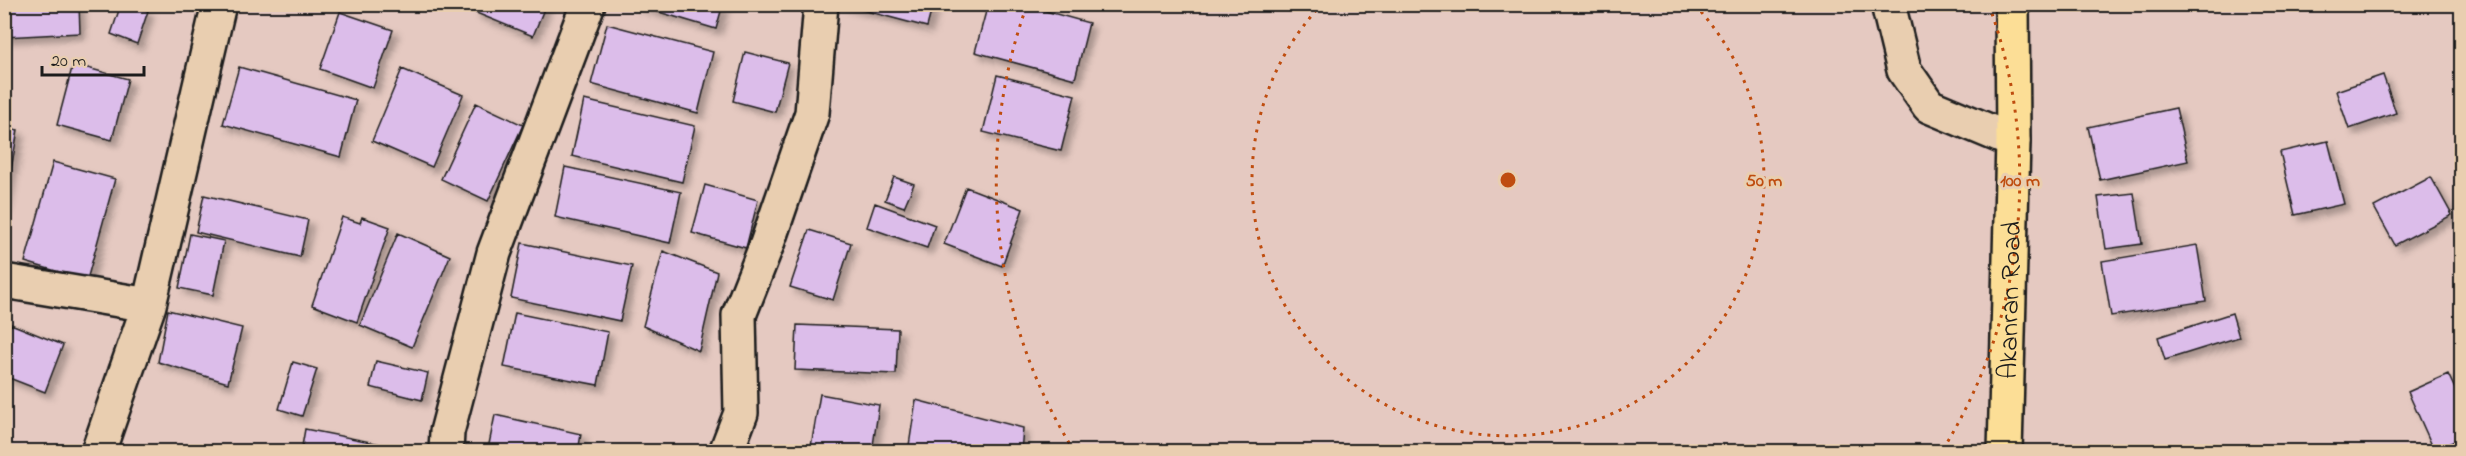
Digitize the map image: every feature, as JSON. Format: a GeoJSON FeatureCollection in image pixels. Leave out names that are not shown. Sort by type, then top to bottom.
{"type":"FeatureCollection","features":[{"type":"Feature","properties":{"kind":"main road","name":"Akanran Road"},"geometry":{"type":"LineString","coordinates":[[2005,452],[2013,141],[2012,4]]}},
{"type":"Feature","properties":{"kind":"street"},"geometry":{"type":"LineString","coordinates":[[98,452],[149,305],[219,4]]}},
{"type":"Feature","properties":{"kind":"street"},"geometry":{"type":"LineString","coordinates":[[446,452],[447,432],[494,253],[588,4]]}},
{"type":"Feature","properties":{"kind":"street"},"geometry":{"type":"LineString","coordinates":[[726,452],[741,413],[739,315],[767,244],[812,113],[821,4]]}},
{"type":"Feature","properties":{"kind":"street"},"geometry":{"type":"LineString","coordinates":[[1888,4],[1904,70],[1929,106],[2013,141]]}},
{"type":"Feature","properties":{"kind":"street"},"geometry":{"type":"LineString","coordinates":[[4,281],[149,305]]}},
{"type":"Feature","properties":{"kind":"building"},"geometry":{"type":"Polygon","coordinates":[[[4,4],[79,4],[80,33],[4,37],[4,4]]]}},
{"type":"Feature","properties":{"kind":"building"},"geometry":{"type":"Polygon","coordinates":[[[121,4],[129,4],[148,11],[137,44],[111,34],[121,4]]]}},
{"type":"Feature","properties":{"kind":"building"},"geometry":{"type":"Polygon","coordinates":[[[478,4],[546,4],[533,36],[474,12],[478,4]]]}},
{"type":"Feature","properties":{"kind":"building"},"geometry":{"type":"Polygon","coordinates":[[[632,4],[723,4],[716,29],[632,4]]]}},
{"type":"Feature","properties":{"kind":"building"},"geometry":{"type":"Polygon","coordinates":[[[840,4],[933,4],[927,27],[840,4]]]}},
{"type":"Feature","properties":{"kind":"building"},"geometry":{"type":"Polygon","coordinates":[[[988,4],[1020,4],[1089,23],[1075,79],[975,52],[988,4]]]}},
{"type":"Feature","properties":{"kind":"building"},"geometry":{"type":"Polygon","coordinates":[[[340,12],[393,30],[373,88],[320,69],[340,12]]]}},
{"type":"Feature","properties":{"kind":"building"},"geometry":{"type":"Polygon","coordinates":[[[607,24],[713,52],[698,113],[591,84],[607,24]]]}},
{"type":"Feature","properties":{"kind":"building"},"geometry":{"type":"Polygon","coordinates":[[[745,52],[788,63],[775,112],[733,101],[745,52]]]}},
{"type":"Feature","properties":{"kind":"building"},"geometry":{"type":"Polygon","coordinates":[[[73,64],[128,79],[112,140],[57,125],[73,64]]]}},
{"type":"Feature","properties":{"kind":"building"},"geometry":{"type":"Polygon","coordinates":[[[239,67],[356,100],[341,157],[223,124],[239,67]]]}},
{"type":"Feature","properties":{"kind":"building"},"geometry":{"type":"Polygon","coordinates":[[[402,69],[463,95],[432,167],[372,141],[402,69]]]}},
{"type":"Feature","properties":{"kind":"building"},"geometry":{"type":"Polygon","coordinates":[[[997,75],[1075,95],[1061,151],[983,132],[997,75]]]}},
{"type":"Feature","properties":{"kind":"building"},"geometry":{"type":"Polygon","coordinates":[[[2383,75],[2396,113],[2349,129],[2336,91],[2383,75]]]}},
{"type":"Feature","properties":{"kind":"building"},"geometry":{"type":"Polygon","coordinates":[[[584,100],[695,126],[682,182],[572,156],[584,100]]]}},
{"type":"Feature","properties":{"kind":"building"},"geometry":{"type":"Polygon","coordinates":[[[476,103],[523,125],[488,201],[441,179],[476,103]]]}},
{"type":"Feature","properties":{"kind":"building"},"geometry":{"type":"Polygon","coordinates":[[[2176,108],[2188,161],[2100,180],[2088,127],[2176,108]]]}},
{"type":"Feature","properties":{"kind":"building"},"geometry":{"type":"Polygon","coordinates":[[[4,128],[18,130],[4,209],[4,128]]]}},
{"type":"Feature","properties":{"kind":"building"},"geometry":{"type":"Polygon","coordinates":[[[2328,141],[2344,204],[2295,215],[2280,152],[2328,141]]]}},
{"type":"Feature","properties":{"kind":"building"},"geometry":{"type":"Polygon","coordinates":[[[53,162],[115,179],[87,280],[25,262],[53,162]]]}},
{"type":"Feature","properties":{"kind":"building"},"geometry":{"type":"Polygon","coordinates":[[[565,167],[681,192],[670,243],[555,217],[565,167]]]}},
{"type":"Feature","properties":{"kind":"building"},"geometry":{"type":"Polygon","coordinates":[[[894,177],[914,184],[904,207],[885,200],[894,177]]]}},
{"type":"Feature","properties":{"kind":"building"},"geometry":{"type":"Polygon","coordinates":[[[2431,177],[2452,215],[2395,245],[2374,207],[2431,177]]]}},
{"type":"Feature","properties":{"kind":"building"},"geometry":{"type":"Polygon","coordinates":[[[705,185],[758,200],[746,248],[692,233],[705,185]]]}},
{"type":"Feature","properties":{"kind":"building"},"geometry":{"type":"Polygon","coordinates":[[[966,187],[1023,209],[1002,266],[944,244],[966,187]]]}},
{"type":"Feature","properties":{"kind":"building"},"geometry":{"type":"Polygon","coordinates":[[[2134,193],[2142,244],[2106,249],[2098,197],[2134,193]]]}},
{"type":"Feature","properties":{"kind":"building"},"geometry":{"type":"Polygon","coordinates":[[[204,195],[308,220],[300,257],[196,232],[204,195]]]}},
{"type":"Feature","properties":{"kind":"building"},"geometry":{"type":"Polygon","coordinates":[[[875,203],[935,225],[927,248],[867,227],[875,203]]]}},
{"type":"Feature","properties":{"kind":"building"},"geometry":{"type":"Polygon","coordinates":[[[342,217],[360,223],[362,217],[390,227],[357,322],[312,305],[342,217]]]}},
{"type":"Feature","properties":{"kind":"building"},"geometry":{"type":"Polygon","coordinates":[[[809,230],[851,243],[833,300],[790,287],[809,230]]]}},
{"type":"Feature","properties":{"kind":"building"},"geometry":{"type":"Polygon","coordinates":[[[398,233],[450,256],[412,347],[360,325],[398,233]]]}},
{"type":"Feature","properties":{"kind":"building"},"geometry":{"type":"Polygon","coordinates":[[[190,234],[224,241],[213,295],[179,288],[190,234]]]}},
{"type":"Feature","properties":{"kind":"building"},"geometry":{"type":"Polygon","coordinates":[[[522,243],[632,266],[620,321],[511,298],[522,243]]]}},
{"type":"Feature","properties":{"kind":"building"},"geometry":{"type":"Polygon","coordinates":[[[2197,245],[2206,301],[2111,316],[2102,261],[2197,245]]]}},
{"type":"Feature","properties":{"kind":"building"},"geometry":{"type":"Polygon","coordinates":[[[663,251],[717,272],[699,351],[643,326],[663,251]]]}},
{"type":"Feature","properties":{"kind":"building"},"geometry":{"type":"Polygon","coordinates":[[[168,310],[242,328],[228,383],[158,362],[168,310]]]}},
{"type":"Feature","properties":{"kind":"building"},"geometry":{"type":"Polygon","coordinates":[[[515,313],[608,332],[598,385],[504,367],[515,313]]]}},
{"type":"Feature","properties":{"kind":"building"},"geometry":{"type":"Polygon","coordinates":[[[2232,313],[2239,337],[2165,360],[2158,337],[2232,313]]]}},
{"type":"Feature","properties":{"kind":"building"},"geometry":{"type":"Polygon","coordinates":[[[11,324],[63,345],[45,392],[4,376],[4,342],[11,324]]]}},
{"type":"Feature","properties":{"kind":"building"},"geometry":{"type":"Polygon","coordinates":[[[797,325],[898,329],[896,374],[795,370],[797,325]]]}},
{"type":"Feature","properties":{"kind":"building"},"geometry":{"type":"Polygon","coordinates":[[[376,361],[428,373],[422,400],[370,387],[376,361]]]}},
{"type":"Feature","properties":{"kind":"building"},"geometry":{"type":"Polygon","coordinates":[[[293,362],[317,369],[302,416],[279,409],[293,362]]]}},
{"type":"Feature","properties":{"kind":"building"},"geometry":{"type":"Polygon","coordinates":[[[2448,374],[2462,404],[2462,438],[2434,450],[2408,392],[2448,374]]]}},
{"type":"Feature","properties":{"kind":"building"},"geometry":{"type":"Polygon","coordinates":[[[820,394],[879,405],[872,452],[810,452],[820,394]]]}},
{"type":"Feature","properties":{"kind":"building"},"geometry":{"type":"Polygon","coordinates":[[[916,400],[1023,428],[1021,452],[908,452],[916,400]]]}},
{"type":"Feature","properties":{"kind":"building"},"geometry":{"type":"Polygon","coordinates":[[[495,415],[581,434],[578,452],[501,452],[488,449],[495,415]]]}},
{"type":"Feature","properties":{"kind":"building"},"geometry":{"type":"Polygon","coordinates":[[[305,429],[406,449],[405,452],[301,452],[305,429]]]}}]}
